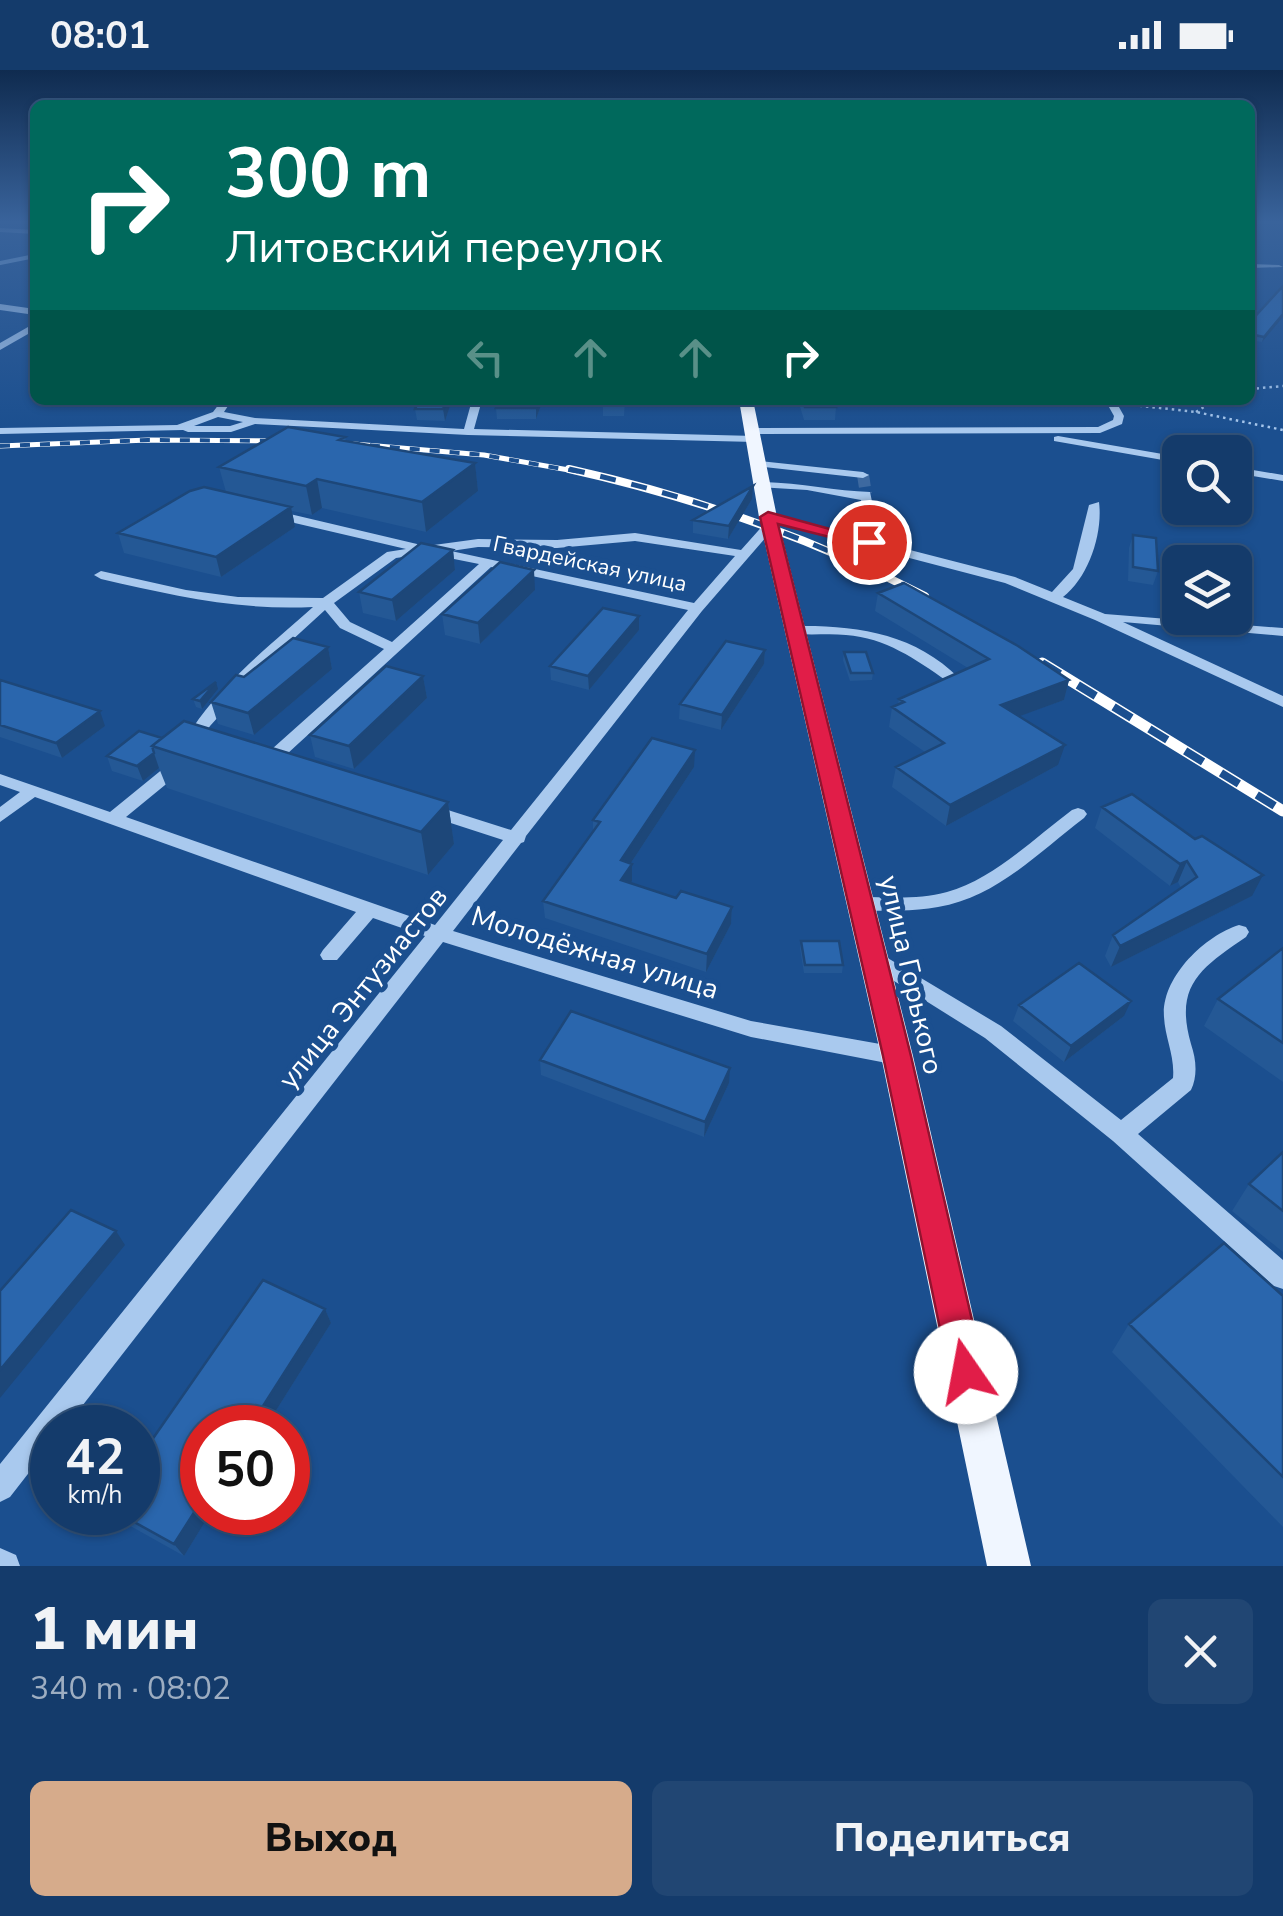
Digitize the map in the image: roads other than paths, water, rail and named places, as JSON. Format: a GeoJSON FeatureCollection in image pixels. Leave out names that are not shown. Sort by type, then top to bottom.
{"type":"FeatureCollection","features":[{"type":"Feature","properties":{"kind":"main road","name":"улица Горького"},"geometry":{"type":"LineString","coordinates":[[747,405],[769,521],[897,1056],[1009,1566]]}},
{"type":"Feature","properties":{"kind":"street"},"geometry":{"type":"LineString","coordinates":[[0,308],[30,311]]}},
{"type":"Feature","properties":{"kind":"street"},"geometry":{"type":"LineString","coordinates":[[0,347],[30,329]]}},
{"type":"Feature","properties":{"kind":"street"},"geometry":{"type":"LineString","coordinates":[[217,414],[223,405]]}},
{"type":"Feature","properties":{"kind":"street"},"geometry":{"type":"LineString","coordinates":[[468,432],[476,405]]}},
{"type":"Feature","properties":{"kind":"street"},"geometry":{"type":"LineString","coordinates":[[757,455],[1112,427],[1120,416],[1114,405]]}},
{"type":"Feature","properties":{"kind":"street"},"geometry":{"type":"LineString","coordinates":[[178,428],[217,414],[255,421],[468,432],[757,455],[863,475]]}},
{"type":"Feature","properties":{"kind":"street"},"geometry":{"type":"LineString","coordinates":[[0,431],[230,429],[255,421]]}},
{"type":"Feature","properties":{"kind":"street"},"geometry":{"type":"LineString","coordinates":[[1024,433],[1162,457]]}},
{"type":"Feature","properties":{"kind":"street"},"geometry":{"type":"LineString","coordinates":[[757,455],[808,488],[867,496],[872,530],[869,542]]}},
{"type":"Feature","properties":{"kind":"street"},"geometry":{"type":"LineString","coordinates":[[1276,477],[1283,459]]}},
{"type":"Feature","properties":{"kind":"street"},"geometry":{"type":"LineString","coordinates":[[1054,597],[1071,587],[1080,575],[1095,505]]}},
{"type":"Feature","properties":{"kind":"street","name":"Гвардейская улица"},"geometry":{"type":"LineString","coordinates":[[259,511],[698,608]]}},
{"type":"Feature","properties":{"kind":"street"},"geometry":{"type":"LineString","coordinates":[[769,521],[964,566],[1054,597],[1283,702]]}},
{"type":"Feature","properties":{"kind":"street","name":"улица Энтузиастов"},"geometry":{"type":"LineString","coordinates":[[0,1487],[769,521]]}},
{"type":"Feature","properties":{"kind":"street"},"geometry":{"type":"LineString","coordinates":[[112,820],[215,744],[198,733],[211,712],[326,602],[392,555],[424,549],[635,537],[744,554]]}},
{"type":"Feature","properties":{"kind":"street"},"geometry":{"type":"LineString","coordinates":[[269,761],[489,562]]}},
{"type":"Feature","properties":{"kind":"street"},"geometry":{"type":"LineString","coordinates":[[101,575],[236,604],[326,602]]}},
{"type":"Feature","properties":{"kind":"street"},"geometry":{"type":"LineString","coordinates":[[326,602],[344,626],[392,648]]}},
{"type":"Feature","properties":{"kind":"street"},"geometry":{"type":"LineString","coordinates":[[271,606],[290,634]]}},
{"type":"Feature","properties":{"kind":"street"},"geometry":{"type":"LineString","coordinates":[[1100,616],[1283,632]]}},
{"type":"Feature","properties":{"kind":"street"},"geometry":{"type":"LineString","coordinates":[[795,630],[878,634],[906,644],[952,678]]}},
{"type":"Feature","properties":{"kind":"street","name":"Молодёжная улица"},"geometry":{"type":"LineString","coordinates":[[0,780],[440,934],[751,1029],[897,1056]]}},
{"type":"Feature","properties":{"kind":"street"},"geometry":{"type":"LineString","coordinates":[[0,816],[32,791]]}},
{"type":"Feature","properties":{"kind":"street"},"geometry":{"type":"LineString","coordinates":[[411,805],[518,838]]}},
{"type":"Feature","properties":{"kind":"street"},"geometry":{"type":"LineString","coordinates":[[860,904],[920,902],[976,889],[1078,814]]}},
{"type":"Feature","properties":{"kind":"street"},"geometry":{"type":"LineString","coordinates":[[330,954],[368,911]]}},
{"type":"Feature","properties":{"kind":"street"},"geometry":{"type":"LineString","coordinates":[[1121,1134],[1183,1083],[1184,1054],[1174,1023],[1182,983],[1196,961],[1240,932]]}},
{"type":"Feature","properties":{"kind":"street"},"geometry":{"type":"LineString","coordinates":[[873,958],[993,1032],[1121,1134],[1283,1277]]}},
{"type":"Feature","properties":{"kind":"tunnel"},"geometry":{"type":"LineString","coordinates":[[863,475],[866,494]]}},
{"type":"Feature","properties":{"kind":"railway"},"geometry":{"type":"LineString","coordinates":[[0,446],[148,440],[295,441]]}},
{"type":"Feature","properties":{"kind":"railway"},"geometry":{"type":"LineString","coordinates":[[330,442],[484,455],[580,472]]}},
{"type":"Feature","properties":{"kind":"railway"},"geometry":{"type":"LineString","coordinates":[[569,469],[662,492],[751,521],[839,555],[925,596]]}},
{"type":"Feature","properties":{"kind":"railway"},"geometry":{"type":"LineString","coordinates":[[1042,663],[1283,811]]}}]}
